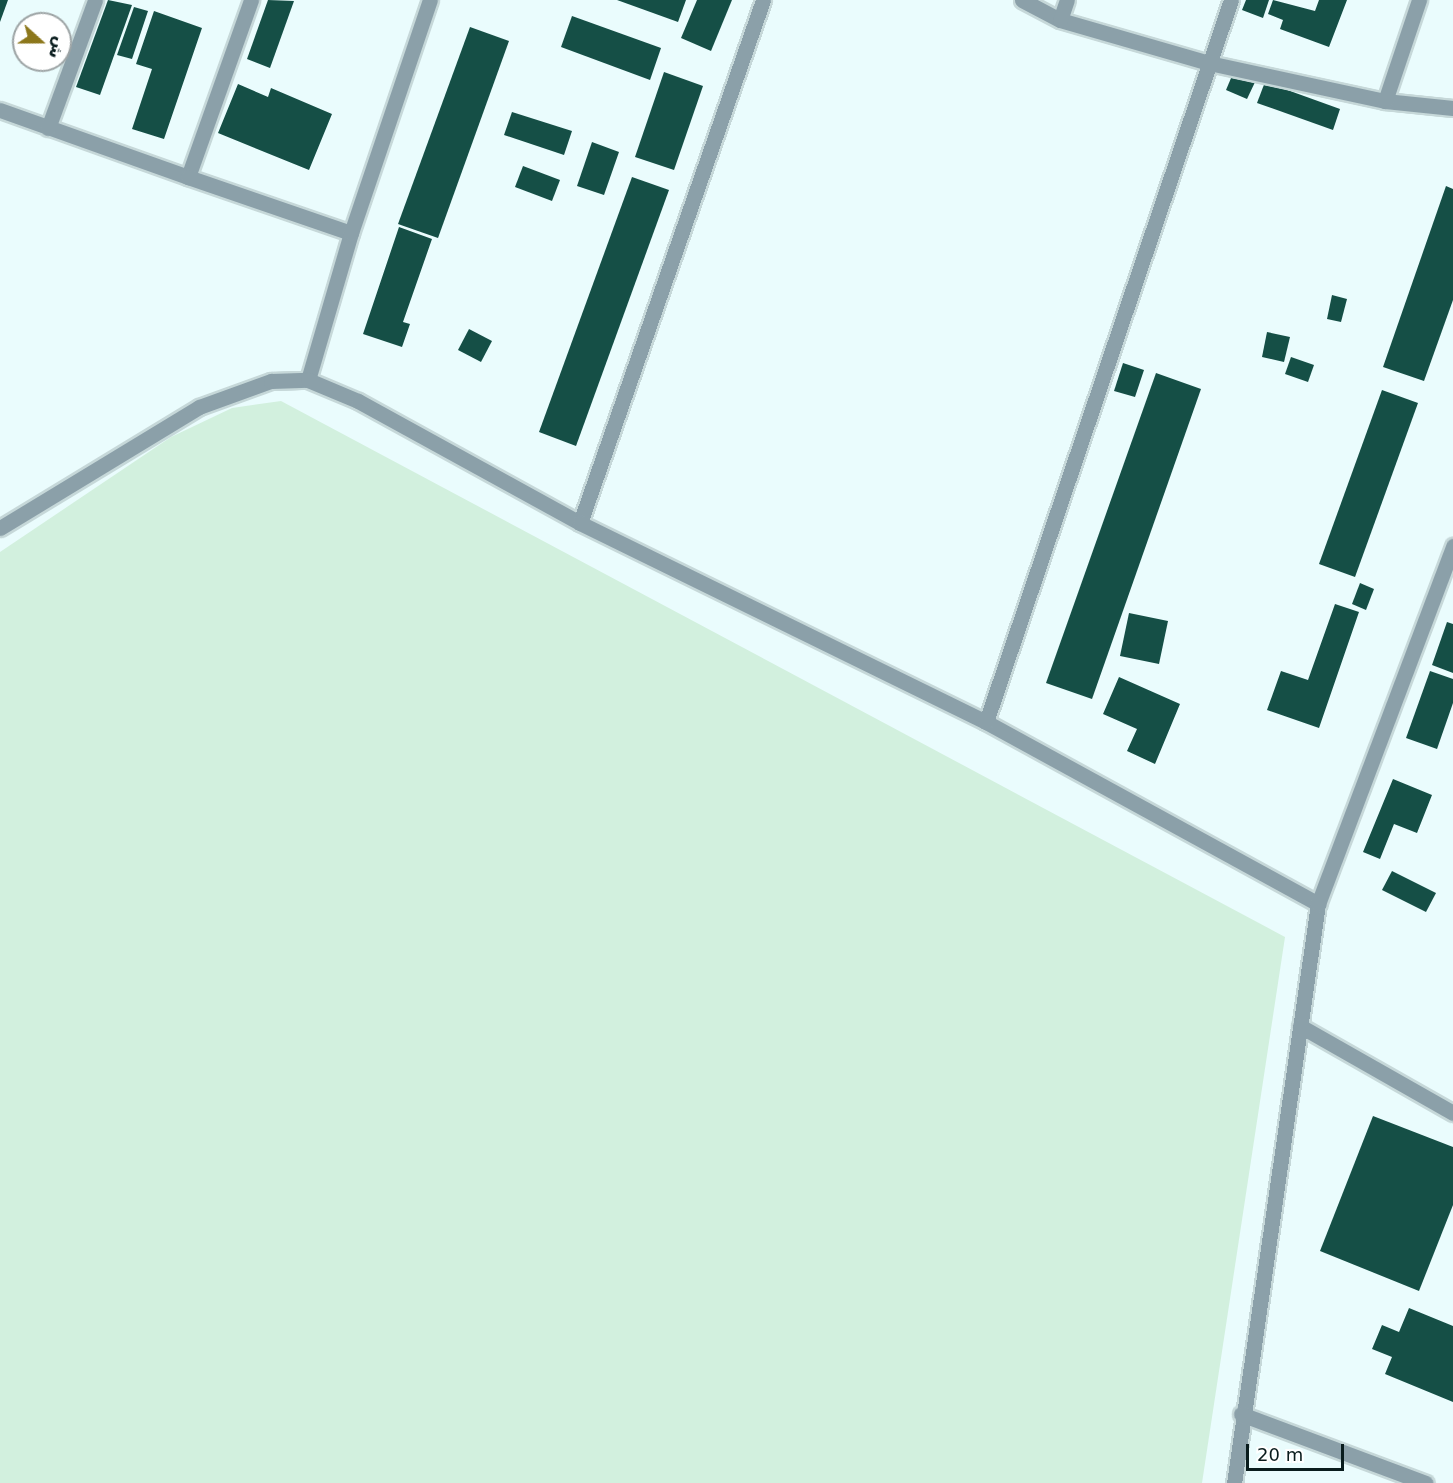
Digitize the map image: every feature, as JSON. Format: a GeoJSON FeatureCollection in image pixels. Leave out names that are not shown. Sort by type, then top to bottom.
{"type":"FeatureCollection","features":[{"type":"Feature","properties":{"kind":"street"},"geometry":{"type":"LineString","coordinates":[[48,128],[95,0]]}},
{"type":"Feature","properties":{"kind":"street"},"geometry":{"type":"LineString","coordinates":[[188,177],[251,0]]}},
{"type":"Feature","properties":{"kind":"street"},"geometry":{"type":"LineString","coordinates":[[308,380],[351,233],[430,0]]}},
{"type":"Feature","properties":{"kind":"street"},"geometry":{"type":"LineString","coordinates":[[580,523],[763,0]]}},
{"type":"Feature","properties":{"kind":"street"},"geometry":{"type":"LineString","coordinates":[[1022,0],[1060,20],[1209,63],[1385,101],[1453,108]]}},
{"type":"Feature","properties":{"kind":"street"},"geometry":{"type":"LineString","coordinates":[[1060,20],[1067,0]]}},
{"type":"Feature","properties":{"kind":"street"},"geometry":{"type":"LineString","coordinates":[[986,722],[1231,0]]}},
{"type":"Feature","properties":{"kind":"street"},"geometry":{"type":"LineString","coordinates":[[1385,101],[1419,0]]}},
{"type":"Feature","properties":{"kind":"street"},"geometry":{"type":"LineString","coordinates":[[0,110],[351,233]]}},
{"type":"Feature","properties":{"kind":"street"},"geometry":{"type":"LineString","coordinates":[[0,528],[199,407],[271,381],[308,380],[358,401],[580,523],[986,722],[1318,904]]}},
{"type":"Feature","properties":{"kind":"street"},"geometry":{"type":"LineString","coordinates":[[1234,1483],[1241,1414],[1318,904],[1453,546]]}},
{"type":"Feature","properties":{"kind":"street"},"geometry":{"type":"LineString","coordinates":[[1300,1026],[1453,1113]]}},
{"type":"Feature","properties":{"kind":"street"},"geometry":{"type":"LineString","coordinates":[[1241,1414],[1425,1483]]}},
{"type":"Feature","properties":{"kind":"green space"},"geometry":{"type":"Polygon","coordinates":[[[281,401],[1285,937],[1202,1483],[0,1483],[0,552],[171,437],[232,408],[281,401]]]}},
{"type":"Feature","properties":{"kind":"building"},"geometry":{"type":"Polygon","coordinates":[[[0,0],[8,0],[0,22],[0,0]]]}},
{"type":"Feature","properties":{"kind":"building"},"geometry":{"type":"Polygon","coordinates":[[[108,0],[132,5],[100,95],[76,87],[108,0]]]}},
{"type":"Feature","properties":{"kind":"building"},"geometry":{"type":"Polygon","coordinates":[[[268,0],[294,1],[270,68],[247,59],[268,0]]]}},
{"type":"Feature","properties":{"kind":"building"},"geometry":{"type":"Polygon","coordinates":[[[617,0],[686,0],[678,22],[617,0]]]}},
{"type":"Feature","properties":{"kind":"building"},"geometry":{"type":"Polygon","coordinates":[[[697,0],[732,0],[711,51],[681,38],[697,0]]]}},
{"type":"Feature","properties":{"kind":"building"},"geometry":{"type":"Polygon","coordinates":[[[1246,0],[1269,0],[1263,18],[1242,10],[1246,0]]]}},
{"type":"Feature","properties":{"kind":"building"},"geometry":{"type":"Polygon","coordinates":[[[1273,0],[1315,11],[1319,0],[1347,0],[1329,47],[1280,29],[1283,20],[1268,14],[1273,0]]]}},
{"type":"Feature","properties":{"kind":"building"},"geometry":{"type":"Polygon","coordinates":[[[134,7],[148,11],[132,59],[117,55],[134,7]]]}},
{"type":"Feature","properties":{"kind":"building"},"geometry":{"type":"Polygon","coordinates":[[[154,11],[202,28],[164,139],[132,129],[152,69],[136,64],[154,11]]]}},
{"type":"Feature","properties":{"kind":"building"},"geometry":{"type":"Polygon","coordinates":[[[572,16],[661,48],[650,80],[561,47],[572,16]]]}},
{"type":"Feature","properties":{"kind":"building"},"geometry":{"type":"Polygon","coordinates":[[[470,27],[509,41],[438,238],[398,224],[470,27]]]}},
{"type":"Feature","properties":{"kind":"building"},"geometry":{"type":"Polygon","coordinates":[[[1234,71],[1256,80],[1247,99],[1226,90],[1234,71]]]}},
{"type":"Feature","properties":{"kind":"building"},"geometry":{"type":"Polygon","coordinates":[[[664,72],[703,86],[674,170],[635,157],[664,72]]]}},
{"type":"Feature","properties":{"kind":"building"},"geometry":{"type":"Polygon","coordinates":[[[1265,82],[1340,109],[1333,130],[1257,103],[1265,82]]]}},
{"type":"Feature","properties":{"kind":"building"},"geometry":{"type":"Polygon","coordinates":[[[238,84],[268,97],[271,88],[332,114],[309,170],[218,133],[238,84]]]}},
{"type":"Feature","properties":{"kind":"building"},"geometry":{"type":"Polygon","coordinates":[[[512,112],[572,131],[564,155],[504,135],[512,112]]]}},
{"type":"Feature","properties":{"kind":"building"},"geometry":{"type":"Polygon","coordinates":[[[592,142],[619,152],[604,195],[577,186],[592,142]]]}},
{"type":"Feature","properties":{"kind":"building"},"geometry":{"type":"Polygon","coordinates":[[[523,166],[560,180],[552,201],[515,187],[523,166]]]}},
{"type":"Feature","properties":{"kind":"building"},"geometry":{"type":"Polygon","coordinates":[[[632,177],[669,190],[576,446],[539,432],[632,177]]]}},
{"type":"Feature","properties":{"kind":"building"},"geometry":{"type":"Polygon","coordinates":[[[1446,186],[1453,189],[1453,300],[1424,381],[1383,367],[1446,186]]]}},
{"type":"Feature","properties":{"kind":"building"},"geometry":{"type":"Polygon","coordinates":[[[399,227],[432,239],[403,322],[410,324],[402,347],[363,334],[399,227]]]}},
{"type":"Feature","properties":{"kind":"building"},"geometry":{"type":"Polygon","coordinates":[[[1332,295],[1347,299],[1341,322],[1327,319],[1332,295]]]}},
{"type":"Feature","properties":{"kind":"building"},"geometry":{"type":"Polygon","coordinates":[[[469,329],[492,341],[481,362],[458,350],[469,329]]]}},
{"type":"Feature","properties":{"kind":"building"},"geometry":{"type":"Polygon","coordinates":[[[1267,332],[1290,337],[1284,362],[1262,357],[1267,332]]]}},
{"type":"Feature","properties":{"kind":"building"},"geometry":{"type":"Polygon","coordinates":[[[1291,357],[1314,365],[1308,382],[1285,374],[1291,357]]]}},
{"type":"Feature","properties":{"kind":"building"},"geometry":{"type":"Polygon","coordinates":[[[1123,363],[1144,370],[1135,397],[1114,391],[1123,363]]]}},
{"type":"Feature","properties":{"kind":"building"},"geometry":{"type":"Polygon","coordinates":[[[1156,373],[1201,389],[1092,699],[1046,683],[1156,373]]]}},
{"type":"Feature","properties":{"kind":"building"},"geometry":{"type":"Polygon","coordinates":[[[1382,390],[1418,403],[1355,577],[1319,564],[1382,390]]]}},
{"type":"Feature","properties":{"kind":"building"},"geometry":{"type":"Polygon","coordinates":[[[1360,583],[1374,589],[1366,610],[1352,604],[1360,583]]]}},
{"type":"Feature","properties":{"kind":"building"},"geometry":{"type":"Polygon","coordinates":[[[1335,604],[1359,612],[1319,728],[1267,710],[1281,671],[1308,680],[1335,604]]]}},
{"type":"Feature","properties":{"kind":"building"},"geometry":{"type":"Polygon","coordinates":[[[1129,613],[1168,621],[1159,664],[1120,656],[1129,613]]]}},
{"type":"Feature","properties":{"kind":"building"},"geometry":{"type":"Polygon","coordinates":[[[1447,622],[1453,624],[1453,673],[1432,665],[1447,622]]]}},
{"type":"Feature","properties":{"kind":"building"},"geometry":{"type":"Polygon","coordinates":[[[1430,671],[1453,679],[1453,703],[1437,749],[1406,738],[1430,671]]]}},
{"type":"Feature","properties":{"kind":"building"},"geometry":{"type":"Polygon","coordinates":[[[1119,677],[1180,704],[1155,764],[1127,751],[1137,729],[1103,714],[1119,677]]]}},
{"type":"Feature","properties":{"kind":"building"},"geometry":{"type":"Polygon","coordinates":[[[1393,779],[1432,795],[1417,833],[1394,824],[1380,859],[1363,852],[1393,779]]]}},
{"type":"Feature","properties":{"kind":"building"},"geometry":{"type":"Polygon","coordinates":[[[1392,871],[1436,893],[1426,912],[1382,890],[1392,871]]]}},
{"type":"Feature","properties":{"kind":"building"},"geometry":{"type":"Polygon","coordinates":[[[1373,1116],[1453,1147],[1453,1205],[1419,1291],[1320,1251],[1373,1116]]]}},
{"type":"Feature","properties":{"kind":"building"},"geometry":{"type":"Polygon","coordinates":[[[1409,1308],[1453,1326],[1453,1402],[1385,1374],[1392,1357],[1372,1349],[1382,1325],[1399,1332],[1409,1308]]]}}]}
